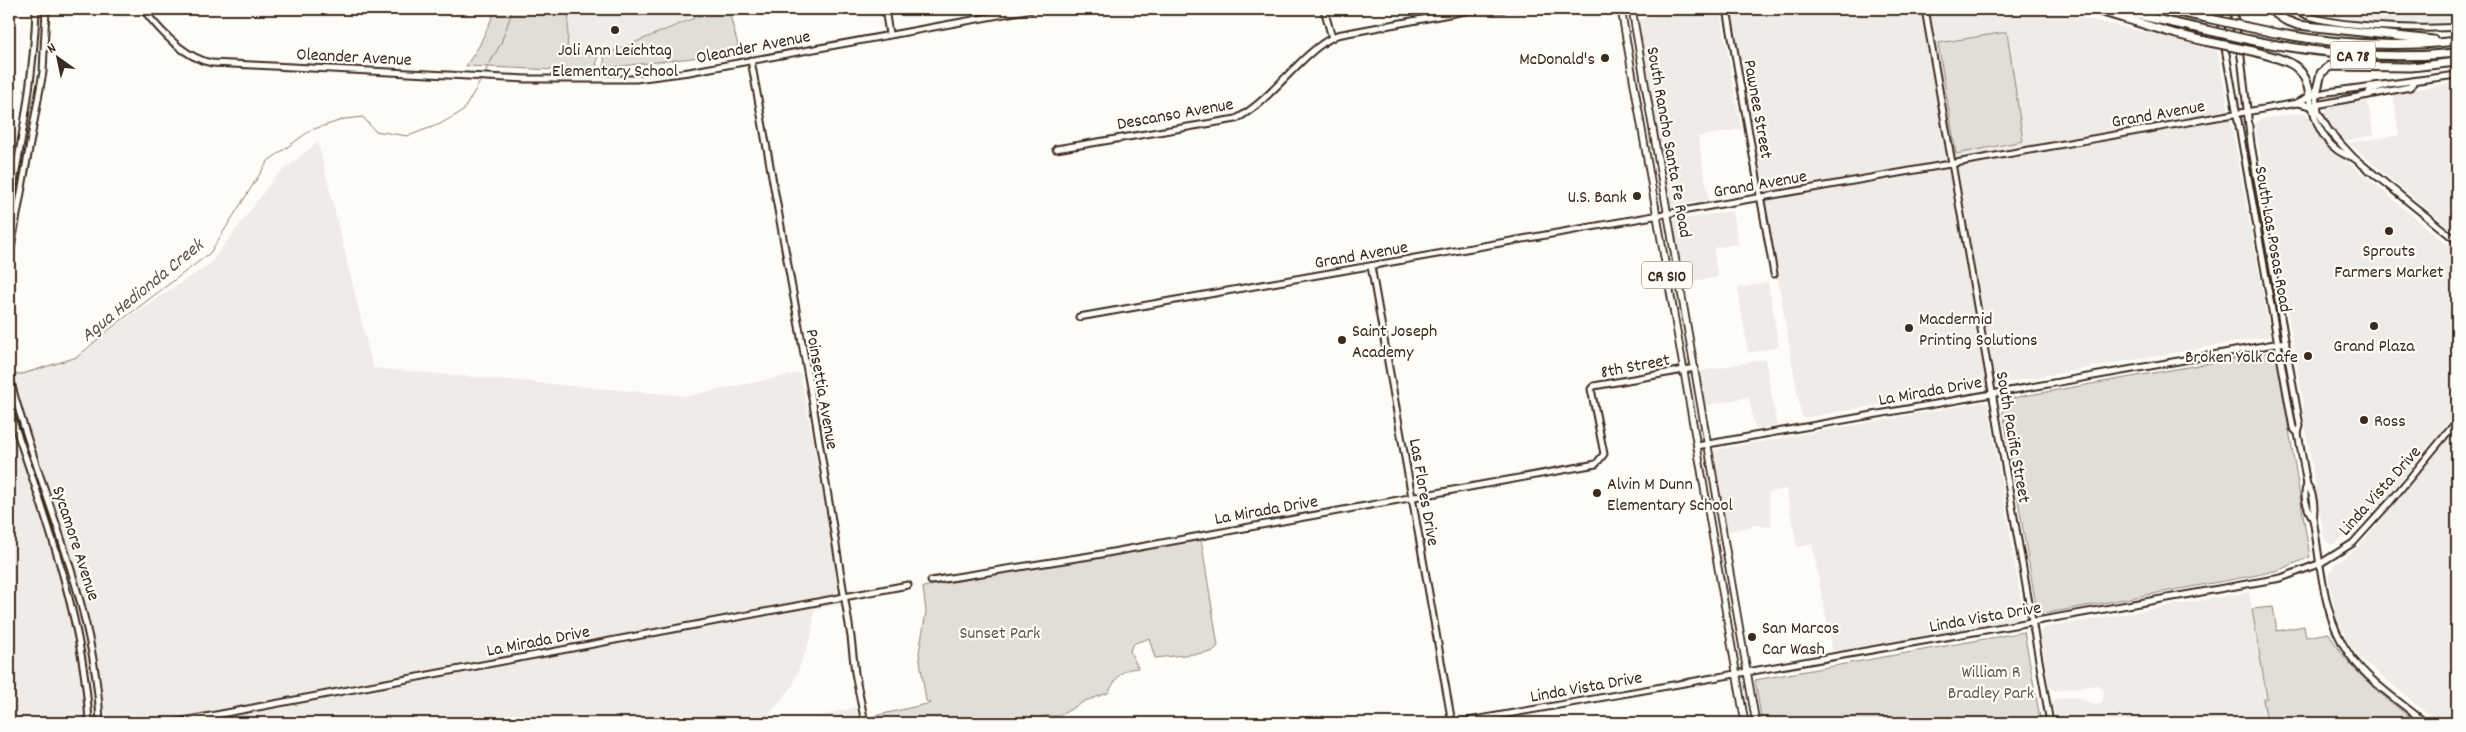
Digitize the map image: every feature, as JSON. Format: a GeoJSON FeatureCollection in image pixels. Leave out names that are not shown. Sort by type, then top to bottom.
{"type":"FeatureCollection","features":[{"type":"Feature","properties":{"kind":"highway"},"geometry":{"type":"LineString","coordinates":[[2093,9],[2205,41],[2253,51],[2289,62],[2297,67],[2307,80],[2313,95]]}},
{"type":"Feature","properties":{"kind":"highway","name":"CA 78"},"geometry":{"type":"LineString","coordinates":[[2109,9],[2290,48],[2348,55],[2406,56],[2457,53]]}},
{"type":"Feature","properties":{"kind":"highway","name":"CA 78"},"geometry":{"type":"LineString","coordinates":[[2164,9],[2297,37],[2405,45],[2457,41]]}},
{"type":"Feature","properties":{"kind":"highway"},"geometry":{"type":"LineString","coordinates":[[2179,9],[2202,17]]}},
{"type":"Feature","properties":{"kind":"highway"},"geometry":{"type":"LineString","coordinates":[[2269,9],[2285,20],[2298,25],[2425,38],[2443,42]]}},
{"type":"Feature","properties":{"kind":"highway"},"geometry":{"type":"LineString","coordinates":[[2313,95],[2321,73],[2330,66],[2411,68],[2457,62]]}},
{"type":"Feature","properties":{"kind":"main road","name":"South Rancho Santa Fe Road"},"geometry":{"type":"LineString","coordinates":[[1621,9],[1745,723]]}},
{"type":"Feature","properties":{"kind":"main road","name":"South Rancho Santa Fe Road"},"geometry":{"type":"LineString","coordinates":[[1632,9],[1756,723]]}},
{"type":"Feature","properties":{"kind":"main road"},"geometry":{"type":"LineString","coordinates":[[1645,147],[1648,148],[1657,161]]}},
{"type":"Feature","properties":{"kind":"street"},"geometry":{"type":"LineString","coordinates":[[9,210],[30,94],[35,47],[36,9]]}},
{"type":"Feature","properties":{"kind":"street"},"geometry":{"type":"LineString","coordinates":[[9,259],[43,72],[46,9]]}},
{"type":"Feature","properties":{"kind":"street","name":"Oleander Avenue"},"geometry":{"type":"LineString","coordinates":[[144,9],[161,31],[197,59],[215,63],[527,79],[636,79],[1032,9]]}},
{"type":"Feature","properties":{"kind":"street"},"geometry":{"type":"LineString","coordinates":[[885,9],[889,34]]}},
{"type":"Feature","properties":{"kind":"street"},"geometry":{"type":"LineString","coordinates":[[1324,9],[1332,38]]}},
{"type":"Feature","properties":{"kind":"street","name":"Descanso Avenue"},"geometry":{"type":"LineString","coordinates":[[1056,149],[1236,119],[1253,110],[1322,44],[1332,38],[1476,9]]}},
{"type":"Feature","properties":{"kind":"street"},"geometry":{"type":"LineString","coordinates":[[1484,9],[1503,9]]}},
{"type":"Feature","properties":{"kind":"street","name":"Pawnee Street"},"geometry":{"type":"LineString","coordinates":[[1727,9],[1774,274]]}},
{"type":"Feature","properties":{"kind":"street","name":"South Pacific Street"},"geometry":{"type":"LineString","coordinates":[[1925,9],[2050,723]]}},
{"type":"Feature","properties":{"kind":"street","name":"South Las Posas Road"},"geometry":{"type":"LineString","coordinates":[[2218,9],[2223,49],[2229,65],[2294,428],[2298,433]]}},
{"type":"Feature","properties":{"kind":"street","name":"South Las Posas Road"},"geometry":{"type":"LineString","coordinates":[[2232,9],[2300,426],[2298,433],[2307,485],[2311,489],[2315,510],[2313,519],[2330,613],[2340,639],[2350,655],[2370,676],[2426,723]]}},
{"type":"Feature","properties":{"kind":"street"},"geometry":{"type":"LineString","coordinates":[[2295,9],[2313,18],[2408,29],[2457,27]]}},
{"type":"Feature","properties":{"kind":"street","name":"Poinsettia Avenue"},"geometry":{"type":"LineString","coordinates":[[751,60],[845,597],[855,673],[865,723]]}},
{"type":"Feature","properties":{"kind":"street","name":"Grand Avenue"},"geometry":{"type":"LineString","coordinates":[[2298,103],[2313,95],[2390,82],[2409,80],[2414,82],[2457,75]]}},
{"type":"Feature","properties":{"kind":"street"},"geometry":{"type":"LineString","coordinates":[[2368,95],[2370,90],[2390,82]]}},
{"type":"Feature","properties":{"kind":"street","name":"Grand Avenue"},"geometry":{"type":"LineString","coordinates":[[1079,317],[2248,111],[2298,103],[2314,105],[2410,87],[2414,82]]}},
{"type":"Feature","properties":{"kind":"street"},"geometry":{"type":"LineString","coordinates":[[2313,95],[2316,123],[2327,140],[2344,155],[2354,158]]}},
{"type":"Feature","properties":{"kind":"street"},"geometry":{"type":"LineString","coordinates":[[2314,105],[2328,131],[2354,158],[2457,241]]}},
{"type":"Feature","properties":{"kind":"street","name":"Las Flores Drive"},"geometry":{"type":"LineString","coordinates":[[1371,266],[1452,723]]}},
{"type":"Feature","properties":{"kind":"street","name":"La Mirada Drive"},"geometry":{"type":"LineString","coordinates":[[1696,446],[2286,342]]}},
{"type":"Feature","properties":{"kind":"street","name":"8th Street"},"geometry":{"type":"LineString","coordinates":[[1603,458],[1591,389],[1594,386],[1695,368]]}},
{"type":"Feature","properties":{"kind":"street","name":"Sycamore Avenue"},"geometry":{"type":"LineString","coordinates":[[9,375],[86,619],[96,672],[100,723]]}},
{"type":"Feature","properties":{"kind":"street","name":"Sycamore Avenue"},"geometry":{"type":"LineString","coordinates":[[9,409],[75,620],[86,683],[89,723]]}},
{"type":"Feature","properties":{"kind":"street","name":"Linda Vista Drive"},"geometry":{"type":"LineString","coordinates":[[1456,723],[2280,578],[2321,563],[2352,543],[2368,528],[2457,421]]}},
{"type":"Feature","properties":{"kind":"street","name":"La Mirada Drive"},"geometry":{"type":"LineString","coordinates":[[931,581],[1096,555],[1596,464],[1603,458]]}},
{"type":"Feature","properties":{"kind":"street","name":"La Mirada Drive"},"geometry":{"type":"LineString","coordinates":[[173,723],[908,584]]}},
{"type":"Feature","properties":{"kind":"shaded area","name":"Joli Ann Leichtag Elementary School"},"geometry":{"type":"Polygon","coordinates":[[[569,9],[712,9],[606,54],[597,55],[568,52],[569,9]]]}},
{"type":"Feature","properties":{"kind":"shaded area"},"geometry":{"type":"Polygon","coordinates":[[[1673,9],[1720,9],[1741,129],[1698,137],[1709,200],[1672,206],[1668,204],[1636,20],[1673,13],[1673,9]]]}},
{"type":"Feature","properties":{"kind":"shaded area"},"geometry":{"type":"Polygon","coordinates":[[[1732,9],[2043,9],[2217,48],[2271,336],[1804,418],[1801,414],[1732,9]]]}},
{"type":"Feature","properties":{"kind":"shaded area"},"geometry":{"type":"Polygon","coordinates":[[[2303,9],[2457,9],[2457,22],[2394,23],[2325,16],[2303,9]]]}},
{"type":"Feature","properties":{"kind":"shaded area"},"geometry":{"type":"Polygon","coordinates":[[[2457,82],[2457,234],[2348,143],[2399,135],[2393,93],[2457,82]]]}},
{"type":"Feature","properties":{"kind":"shaded area"},"geometry":{"type":"Polygon","coordinates":[[[2367,100],[2374,135],[2345,141],[2330,126],[2324,114],[2327,108],[2367,100]]]}},
{"type":"Feature","properties":{"kind":"shaded area","name":"Grand Plaza"},"geometry":{"type":"Polygon","coordinates":[[[2304,113],[2310,117],[2322,140],[2457,253],[2457,412],[2382,503],[2334,544],[2329,544],[2324,537],[2303,413],[2303,400],[2255,125],[2260,119],[2304,113]]]}},
{"type":"Feature","properties":{"kind":"shaded area"},"geometry":{"type":"Polygon","coordinates":[[[318,142],[373,368],[688,396],[800,373],[844,604],[815,608],[811,637],[792,687],[762,723],[9,723],[9,376],[77,357],[111,328],[210,264],[275,177],[318,142]]]}},
{"type":"Feature","properties":{"kind":"shaded area"},"geometry":{"type":"Polygon","coordinates":[[[1733,211],[1738,244],[1713,248],[1718,277],[1682,283],[1672,224],[1675,220],[1733,211]]]}},
{"type":"Feature","properties":{"kind":"shaded area"},"geometry":{"type":"Polygon","coordinates":[[[1768,282],[1779,347],[1748,353],[1738,288],[1768,282]]]}},
{"type":"Feature","properties":{"kind":"shaded area"},"geometry":{"type":"Polygon","coordinates":[[[1765,359],[1777,426],[1755,429],[1749,397],[1703,406],[1698,376],[1702,371],[1765,359]]]}},
{"type":"Feature","properties":{"kind":"shaded area"},"geometry":{"type":"Polygon","coordinates":[[[1984,402],[1988,404],[2023,612],[2016,619],[1833,653],[1812,544],[1797,547],[1786,489],[1768,492],[1772,526],[1761,527],[1760,524],[1726,532],[1712,452],[1984,402]]]}},
{"type":"Feature","properties":{"kind":"shaded area"},"geometry":{"type":"Polygon","coordinates":[[[2457,428],[2457,723],[2439,723],[2361,659],[2348,642],[2337,619],[2328,575],[2333,566],[2360,545],[2457,428]]]}},
{"type":"Feature","properties":{"kind":"shaded area"},"geometry":{"type":"Polygon","coordinates":[[[2249,592],[2267,699],[2263,700],[2267,723],[2056,723],[2052,702],[2055,699],[2076,697],[2095,705],[2102,702],[2104,694],[2098,685],[2055,691],[2049,687],[2040,633],[2043,628],[2249,592]]]}},
{"type":"Feature","properties":{"kind":"shaded area"},"geometry":{"type":"Polygon","coordinates":[[[856,707],[859,723],[797,723],[797,722],[856,707]]]}},
{"type":"Feature","properties":{"kind":"green space"},"geometry":{"type":"Polygon","coordinates":[[[496,9],[569,9],[567,52],[598,56],[596,68],[578,71],[466,66],[479,46],[496,9]]]}},
{"type":"Feature","properties":{"kind":"green space"},"geometry":{"type":"Polygon","coordinates":[[[716,9],[730,15],[739,49],[736,53],[604,68],[604,55],[716,9]]]}},
{"type":"Feature","properties":{"kind":"green space"},"geometry":{"type":"Polygon","coordinates":[[[2007,32],[2023,141],[1956,154],[1938,43],[2007,32]]]}},
{"type":"Feature","properties":{"kind":"green space"},"geometry":{"type":"Polygon","coordinates":[[[2272,352],[2277,357],[2310,557],[2279,570],[2257,575],[2042,614],[2037,611],[2001,400],[2272,352]]]}},
{"type":"Feature","properties":{"kind":"green space","name":"Sunset Park"},"geometry":{"type":"Polygon","coordinates":[[[1201,539],[1218,646],[1212,652],[1155,658],[1149,638],[1138,642],[1131,647],[1130,651],[1138,668],[1127,670],[1119,676],[1108,693],[1085,701],[1059,716],[1043,716],[1032,723],[876,723],[874,716],[931,703],[926,701],[919,653],[926,612],[923,587],[1201,539]]]}},
{"type":"Feature","properties":{"kind":"green space"},"geometry":{"type":"Polygon","coordinates":[[[2273,607],[2277,631],[2304,626],[2306,637],[2329,633],[2337,647],[2357,671],[2380,693],[2417,723],[2267,723],[2263,699],[2267,698],[2252,609],[2273,607]]]}},
{"type":"Feature","properties":{"kind":"green space","name":"William R Bradley Park"},"geometry":{"type":"Polygon","coordinates":[[[2024,632],[2041,723],[1762,723],[1755,680],[2024,632]]]}},
{"type":"Feature","properties":{"kind":"waterway","name":"Agua Hedionda Creek"},"geometry":{"type":"LineString","coordinates":[[484,74],[501,43],[513,9]]}},
{"type":"Feature","properties":{"kind":"waterway","name":"Agua Hedionda Creek"},"geometry":{"type":"LineString","coordinates":[[14,374],[23,374],[77,357],[111,328],[210,253],[268,161],[311,130],[345,119],[363,117],[375,131],[408,136],[440,124],[463,111],[481,80]]}},
{"type":"Feature","properties":{"kind":"place","name":"Joli Ann Leichtag Elementary School"},"geometry":{"type":"Point","coordinates":[615,30]}},
{"type":"Feature","properties":{"kind":"place","name":"McDonald's"},"geometry":{"type":"Point","coordinates":[1605,58]}},
{"type":"Feature","properties":{"kind":"place","name":"U.S. Bank"},"geometry":{"type":"Point","coordinates":[1637,196]}},
{"type":"Feature","properties":{"kind":"place","name":"Sprouts Farmers Market"},"geometry":{"type":"Point","coordinates":[2389,231]}},
{"type":"Feature","properties":{"kind":"place","name":"Grand Plaza"},"geometry":{"type":"Point","coordinates":[2374,326]}},
{"type":"Feature","properties":{"kind":"place","name":"Macdermid Printing Solutions"},"geometry":{"type":"Point","coordinates":[1909,328]}},
{"type":"Feature","properties":{"kind":"place","name":"Saint Joseph Academy"},"geometry":{"type":"Point","coordinates":[1342,340]}},
{"type":"Feature","properties":{"kind":"place","name":"Broken Yolk Cafe"},"geometry":{"type":"Point","coordinates":[2308,356]}},
{"type":"Feature","properties":{"kind":"place","name":"Ross"},"geometry":{"type":"Point","coordinates":[2364,420]}},
{"type":"Feature","properties":{"kind":"place","name":"Alvin M Dunn Elementary School"},"geometry":{"type":"Point","coordinates":[1597,493]}},
{"type":"Feature","properties":{"kind":"place","name":"San Marcos Car Wash"},"geometry":{"type":"Point","coordinates":[1752,637]}}]}
